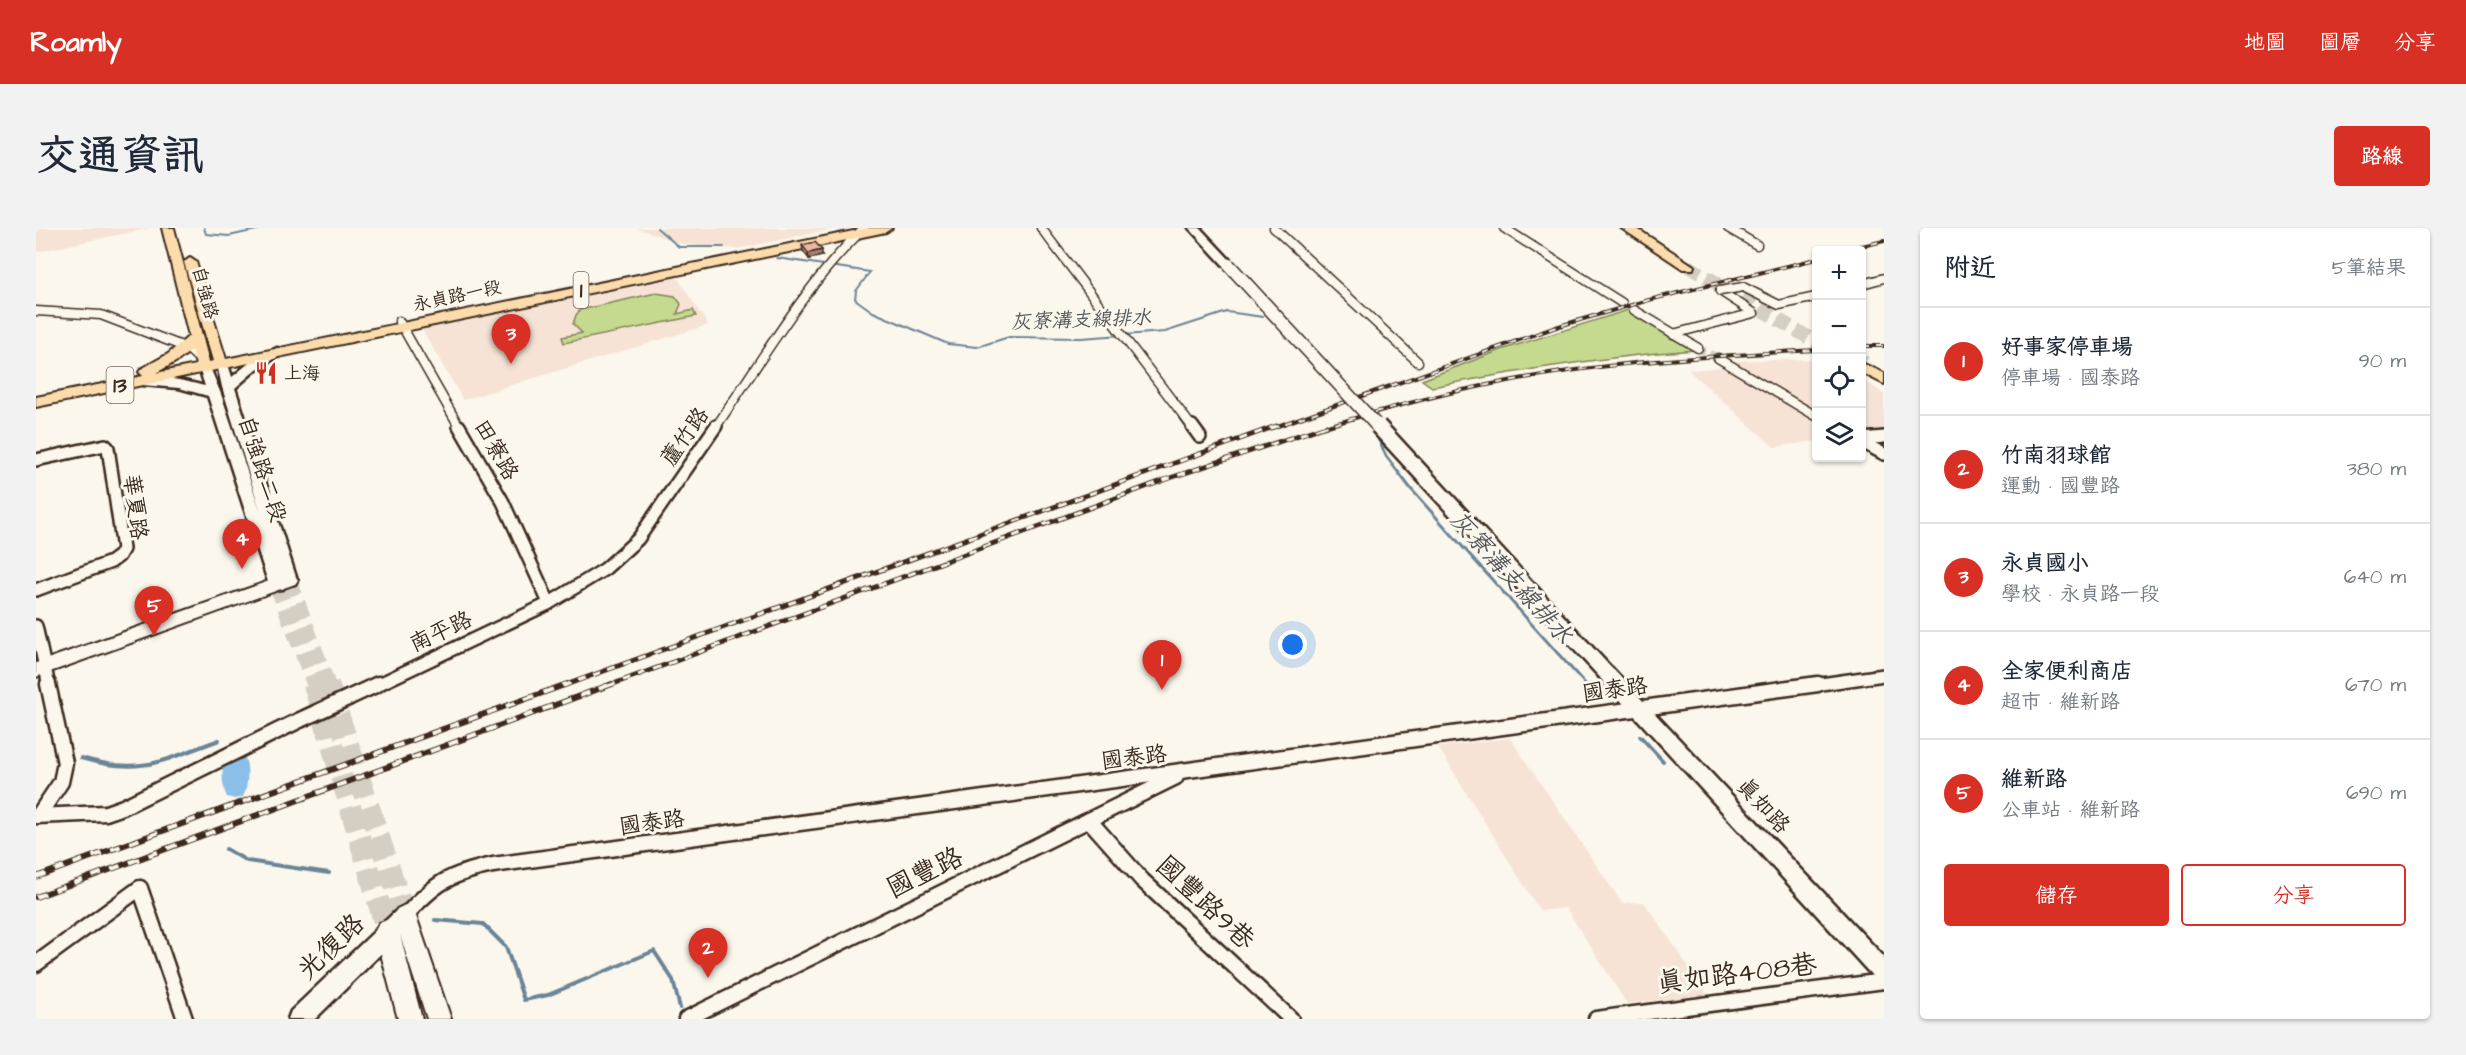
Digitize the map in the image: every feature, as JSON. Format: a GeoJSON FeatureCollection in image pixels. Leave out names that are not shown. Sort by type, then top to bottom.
{"type":"FeatureCollection","features":[{"type":"Feature","properties":{"kind":"main road","name":"自強路"},"geometry":{"type":"LineString","coordinates":[[168,228],[192,342],[203,364]]}},
{"type":"Feature","properties":{"kind":"main road","name":"自強路"},"geometry":{"type":"LineString","coordinates":[[180,228],[221,361]]}},
{"type":"Feature","properties":{"kind":"main road","name":"永貞路一段"},"geometry":{"type":"LineString","coordinates":[[221,361],[859,230],[886,228]]}},
{"type":"Feature","properties":{"kind":"main road"},"geometry":{"type":"LineString","coordinates":[[1627,228],[1693,265],[1638,228]]}},
{"type":"Feature","properties":{"kind":"main road","name":"永貞路一段"},"geometry":{"type":"LineString","coordinates":[[36,395],[277,352],[400,324]]}},
{"type":"Feature","properties":{"kind":"main road"},"geometry":{"type":"LineString","coordinates":[[139,377],[164,365],[192,342]]}},
{"type":"Feature","properties":{"kind":"main road"},"geometry":{"type":"LineString","coordinates":[[1866,366],[1884,373]]}},
{"type":"Feature","properties":{"kind":"main road"},"geometry":{"type":"LineString","coordinates":[[1866,367],[1884,379]]}},
{"type":"Feature","properties":{"kind":"main road","name":"永貞路一段"},"geometry":{"type":"LineString","coordinates":[[36,402],[139,377]]}},
{"type":"Feature","properties":{"kind":"main road"},"geometry":{"type":"LineString","coordinates":[[40,668],[283,582]]}},
{"type":"Feature","properties":{"kind":"main road"},"geometry":{"type":"LineString","coordinates":[[396,924],[410,1019]]}},
{"type":"Feature","properties":{"kind":"main road"},"geometry":{"type":"LineString","coordinates":[[396,924],[439,1019]]}},
{"type":"Feature","properties":{"kind":"street"},"geometry":{"type":"LineString","coordinates":[[1041,228],[1200,437]]}},
{"type":"Feature","properties":{"kind":"street","name":"真如路"},"geometry":{"type":"LineString","coordinates":[[1194,228],[1884,973]]}},
{"type":"Feature","properties":{"kind":"street"},"geometry":{"type":"LineString","coordinates":[[1274,228],[1418,362]]}},
{"type":"Feature","properties":{"kind":"street"},"geometry":{"type":"LineString","coordinates":[[1504,228],[1622,303]]}},
{"type":"Feature","properties":{"kind":"street"},"geometry":{"type":"LineString","coordinates":[[1728,228],[1757,244]]}},
{"type":"Feature","properties":{"kind":"street","name":"蘆竹路"},"geometry":{"type":"LineString","coordinates":[[549,603],[602,573],[620,559],[639,539],[829,264],[859,230]]}},
{"type":"Feature","properties":{"kind":"street"},"geometry":{"type":"LineString","coordinates":[[1866,283],[1884,278]]}},
{"type":"Feature","properties":{"kind":"street"},"geometry":{"type":"LineString","coordinates":[[1673,334],[1754,313],[1720,291],[1743,287],[1779,305],[1812,298]]}},
{"type":"Feature","properties":{"kind":"street"},"geometry":{"type":"LineString","coordinates":[[1634,310],[1698,348]]}},
{"type":"Feature","properties":{"kind":"street"},"geometry":{"type":"LineString","coordinates":[[36,311],[101,315],[192,342]]}},
{"type":"Feature","properties":{"kind":"street","name":"田寮路"},"geometry":{"type":"LineString","coordinates":[[400,324],[503,502],[549,603]]}},
{"type":"Feature","properties":{"kind":"street"},"geometry":{"type":"LineString","coordinates":[[139,377],[222,391],[253,366],[277,352]]}},
{"type":"Feature","properties":{"kind":"street"},"geometry":{"type":"LineString","coordinates":[[1718,358],[1812,414]]}},
{"type":"Feature","properties":{"kind":"street","name":"自強路二段"},"geometry":{"type":"LineString","coordinates":[[221,361],[222,391],[283,582]]}},
{"type":"Feature","properties":{"kind":"street","name":"自強路二段"},"geometry":{"type":"LineString","coordinates":[[203,364],[222,391]]}},
{"type":"Feature","properties":{"kind":"street"},"geometry":{"type":"LineString","coordinates":[[1866,440],[1884,437]]}},
{"type":"Feature","properties":{"kind":"street"},"geometry":{"type":"LineString","coordinates":[[1866,443],[1884,454]]}},
{"type":"Feature","properties":{"kind":"street","name":"華夏路"},"geometry":{"type":"LineString","coordinates":[[36,460],[105,445],[108,448],[123,549],[119,556],[111,562],[36,590]]}},
{"type":"Feature","properties":{"kind":"street","name":"南平路"},"geometry":{"type":"LineString","coordinates":[[37,816],[106,813],[123,807],[300,720],[549,603]]}},
{"type":"Feature","properties":{"kind":"street"},"geometry":{"type":"LineString","coordinates":[[36,627],[40,668],[65,763],[61,782],[37,816]]}},
{"type":"Feature","properties":{"kind":"street","name":"國泰路"},"geometry":{"type":"LineString","coordinates":[[396,924],[432,886],[452,874],[493,865],[1884,675]]}},
{"type":"Feature","properties":{"kind":"street","name":"國豐路"},"geometry":{"type":"LineString","coordinates":[[686,1019],[1185,772]]}},
{"type":"Feature","properties":{"kind":"street","name":"國豐路9巷"},"geometry":{"type":"LineString","coordinates":[[1089,820],[1142,880],[1291,1019]]}},
{"type":"Feature","properties":{"kind":"street"},"geometry":{"type":"LineString","coordinates":[[36,964],[140,888],[185,1019]]}},
{"type":"Feature","properties":{"kind":"street","name":"光復路"},"geometry":{"type":"LineString","coordinates":[[298,1019],[396,924]]}},
{"type":"Feature","properties":{"kind":"street","name":"真如路408巷"},"geometry":{"type":"LineString","coordinates":[[1596,1019],[1884,981]]}},
{"type":"Feature","properties":{"kind":"shaded area"},"geometry":{"type":"Polygon","coordinates":[[[36,228],[151,228],[36,252],[36,228]]]}},
{"type":"Feature","properties":{"kind":"shaded area"},"geometry":{"type":"Polygon","coordinates":[[[636,228],[837,228],[737,249],[682,244],[636,228]]]}},
{"type":"Feature","properties":{"kind":"shaded area"},"geometry":{"type":"Polygon","coordinates":[[[677,277],[708,325],[463,400],[421,328],[677,277]]]}},
{"type":"Feature","properties":{"kind":"shaded area"},"geometry":{"type":"Polygon","coordinates":[[[1812,359],[1812,442],[1774,447],[1688,370],[1725,367],[1727,361],[1812,359]]]}},
{"type":"Feature","properties":{"kind":"shaded area"},"geometry":{"type":"Polygon","coordinates":[[[1866,382],[1884,394],[1884,452],[1866,443],[1866,382]]]}},
{"type":"Feature","properties":{"kind":"shaded area"},"geometry":{"type":"Polygon","coordinates":[[[1510,738],[1622,903],[1644,902],[1708,995],[1627,1004],[1566,908],[1540,911],[1438,747],[1510,738]]]}},
{"type":"Feature","properties":{"kind":"green space"},"geometry":{"type":"Polygon","coordinates":[[[656,293],[675,296],[681,304],[677,314],[693,310],[696,316],[564,343],[562,337],[582,333],[573,324],[580,310],[656,293]]]}},
{"type":"Feature","properties":{"kind":"green space"},"geometry":{"type":"Polygon","coordinates":[[[1628,310],[1696,350],[1564,364],[1432,387],[1422,380],[1501,350],[1628,310]]]}},
{"type":"Feature","properties":{"kind":"building"},"geometry":{"type":"Polygon","coordinates":[[[815,242],[822,250],[808,253],[802,245],[815,242]]]}},
{"type":"Feature","properties":{"kind":"waterway"},"geometry":{"type":"LineString","coordinates":[[204,228],[206,234],[229,236],[265,228]]}},
{"type":"Feature","properties":{"kind":"waterway"},"geometry":{"type":"LineString","coordinates":[[657,228],[679,247],[724,247]]}},
{"type":"Feature","properties":{"kind":"waterway","name":"灰寮溝支線排水"},"geometry":{"type":"LineString","coordinates":[[777,258],[870,272],[856,291],[855,299],[873,312],[948,344],[977,347],[1009,337],[1081,338],[1165,332],[1227,312],[1263,317]]}},
{"type":"Feature","properties":{"kind":"waterway","name":"灰寮溝支線排水"},"geometry":{"type":"LineString","coordinates":[[1375,432],[1386,456],[1411,489],[1587,686],[1585,684]]}},
{"type":"Feature","properties":{"kind":"waterway","name":"灰寮溝支線排水"},"geometry":{"type":"LineString","coordinates":[[1640,736],[1663,761]]}},
{"type":"Feature","properties":{"kind":"waterway"},"geometry":{"type":"LineString","coordinates":[[81,758],[121,766],[137,765],[167,759],[219,740]]}},
{"type":"Feature","properties":{"kind":"waterway"},"geometry":{"type":"LineString","coordinates":[[235,759],[235,790]]}},
{"type":"Feature","properties":{"kind":"waterway"},"geometry":{"type":"LineString","coordinates":[[226,840],[227,831]]}},
{"type":"Feature","properties":{"kind":"waterway"},"geometry":{"type":"LineString","coordinates":[[226,849],[247,861],[329,873]]}},
{"type":"Feature","properties":{"kind":"waterway"},"geometry":{"type":"LineString","coordinates":[[435,920],[483,924],[506,947],[524,1000],[548,995],[654,951],[673,980],[680,1008]]}},
{"type":"Feature","properties":{"kind":"tunnel"},"geometry":{"type":"LineString","coordinates":[[1688,266],[1812,340]]}},
{"type":"Feature","properties":{"kind":"tunnel"},"geometry":{"type":"LineString","coordinates":[[1698,348],[1718,358]]}},
{"type":"Feature","properties":{"kind":"tunnel"},"geometry":{"type":"LineString","coordinates":[[289,580],[328,686]]}},
{"type":"Feature","properties":{"kind":"tunnel"},"geometry":{"type":"LineString","coordinates":[[277,585],[315,686]]}},
{"type":"Feature","properties":{"kind":"tunnel"},"geometry":{"type":"LineString","coordinates":[[314,684],[387,931]]}},
{"type":"Feature","properties":{"kind":"tunnel"},"geometry":{"type":"LineString","coordinates":[[328,684],[405,916]]}},
{"type":"Feature","properties":{"kind":"railway"},"geometry":{"type":"LineString","coordinates":[[1862,246],[1884,241]]}},
{"type":"Feature","properties":{"kind":"railway"},"geometry":{"type":"LineString","coordinates":[[1272,428],[1559,326],[1649,300],[1812,260]]}},
{"type":"Feature","properties":{"kind":"railway"},"geometry":{"type":"LineString","coordinates":[[1866,346],[1884,346]]}},
{"type":"Feature","properties":{"kind":"railway"},"geometry":{"type":"LineString","coordinates":[[1321,428],[1434,397],[1542,375],[1659,361],[1812,350]]}},
{"type":"Feature","properties":{"kind":"railway"},"geometry":{"type":"LineString","coordinates":[[563,686],[1276,426]]}},
{"type":"Feature","properties":{"kind":"railway"},"geometry":{"type":"LineString","coordinates":[[608,686],[1170,478],[1326,426]]}},
{"type":"Feature","properties":{"kind":"railway"},"geometry":{"type":"LineString","coordinates":[[36,877],[567,684]]}},
{"type":"Feature","properties":{"kind":"railway"},"geometry":{"type":"LineString","coordinates":[[36,897],[612,684]]}},
{"type":"Feature","properties":{"kind":"place","name":"永貞國小"},"geometry":{"type":"Point","coordinates":[511,364]}},
{"type":"Feature","properties":{"kind":"place","name":"上海"},"geometry":{"type":"Point","coordinates":[266,373]}},
{"type":"Feature","properties":{"kind":"place","name":"全家便利商店"},"geometry":{"type":"Point","coordinates":[242,569]}},
{"type":"Feature","properties":{"kind":"place","name":"維新路"},"geometry":{"type":"Point","coordinates":[154,636]}},
{"type":"Feature","properties":{"kind":"place","name":"好事家停車場"},"geometry":{"type":"Point","coordinates":[1162,690]}},
{"type":"Feature","properties":{"kind":"place","name":"竹南羽球館"},"geometry":{"type":"Point","coordinates":[708,978]}}]}
